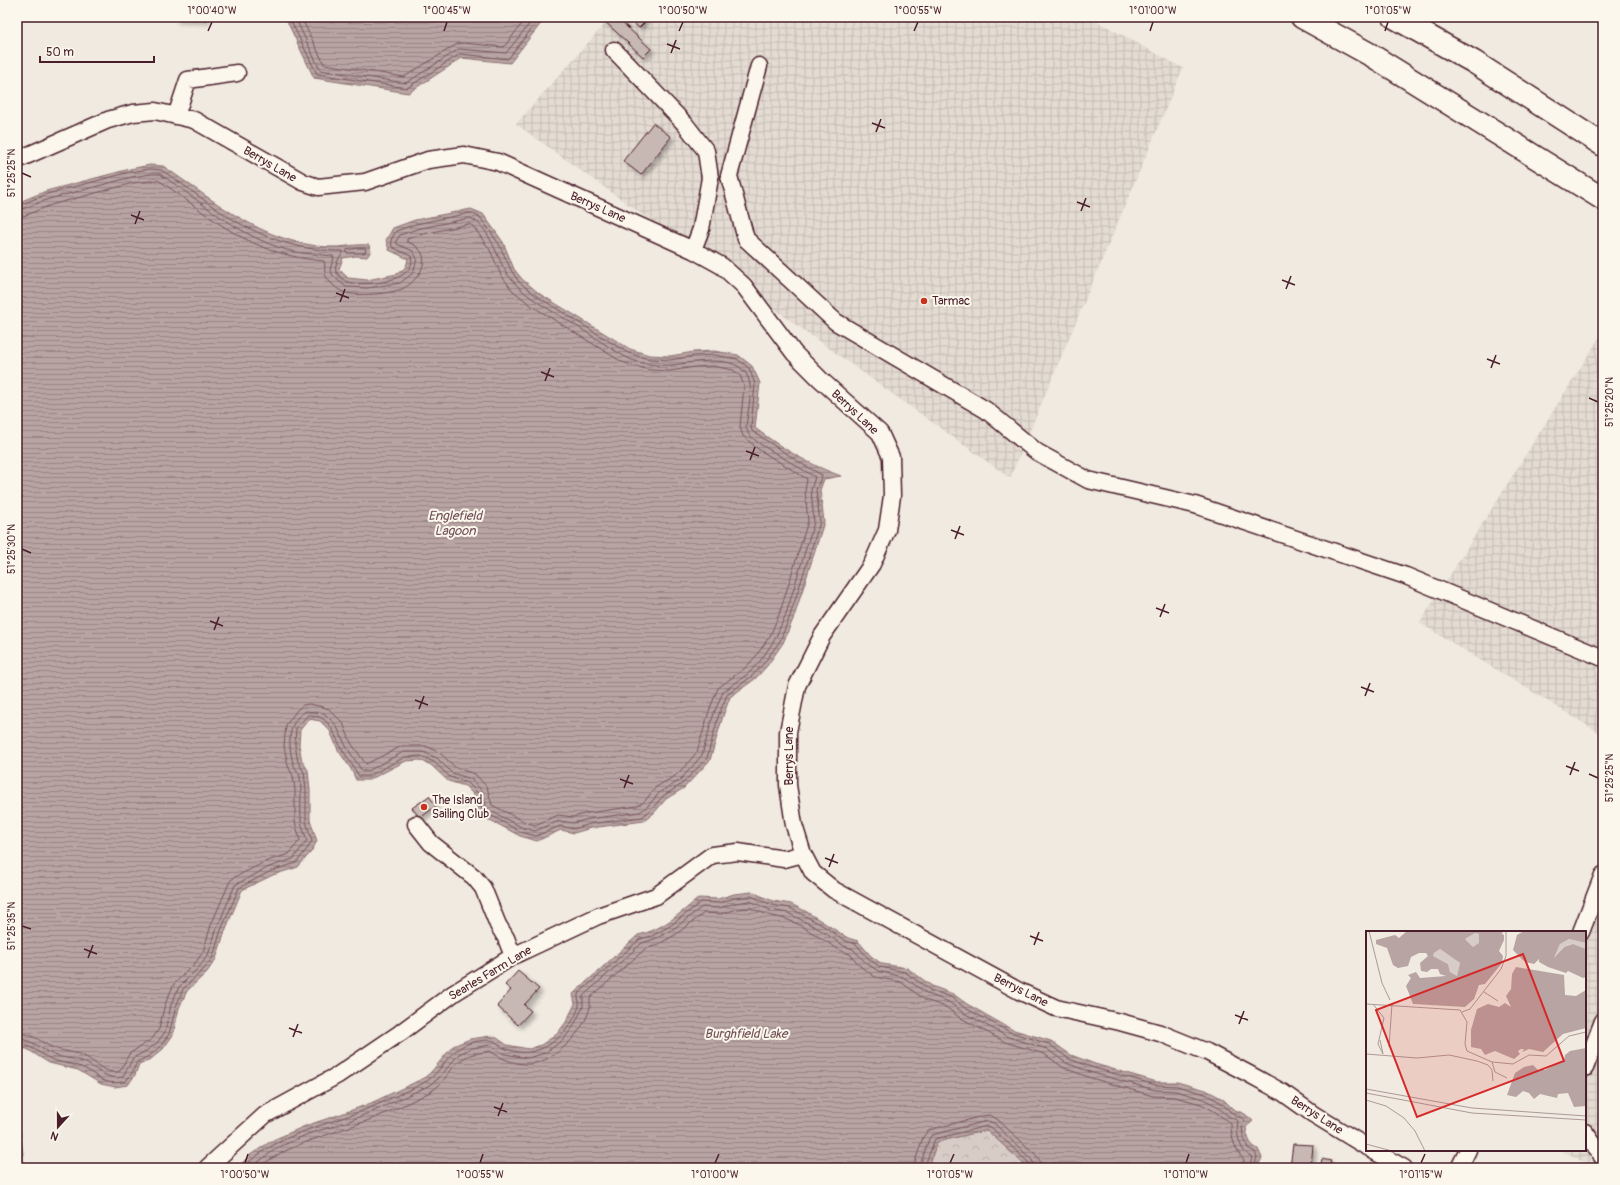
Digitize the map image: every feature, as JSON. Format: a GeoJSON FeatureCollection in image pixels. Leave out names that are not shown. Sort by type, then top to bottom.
{"type":"FeatureCollection","features":[{"type":"Feature","properties":{"kind":"highway"},"geometry":{"type":"LineString","coordinates":[[1302,17],[1370,55],[1603,199]]}},
{"type":"Feature","properties":{"kind":"highway"},"geometry":{"type":"LineString","coordinates":[[1394,17],[1474,62],[1603,145]]}},
{"type":"Feature","properties":{"kind":"street"},"geometry":{"type":"LineString","coordinates":[[614,50],[685,124],[706,151],[710,178],[701,229],[693,250]]}},
{"type":"Feature","properties":{"kind":"street"},"geometry":{"type":"LineString","coordinates":[[759,66],[729,176],[746,238],[836,322],[986,410],[1037,452],[1088,480],[1195,505],[1406,576],[1603,658]]}},
{"type":"Feature","properties":{"kind":"street"},"geometry":{"type":"LineString","coordinates":[[176,116],[188,80],[238,73]]}},
{"type":"Feature","properties":{"kind":"street","name":"Berrys Lane"},"geometry":{"type":"LineString","coordinates":[[17,160],[108,120],[133,113],[155,111],[194,120],[302,182],[318,187],[365,182],[428,160],[464,155],[498,162],[693,250],[722,266],[744,286],[794,353],[820,379],[880,433],[891,457],[892,496],[887,530],[872,564],[822,636],[797,686],[788,732],[788,785],[794,825],[802,854],[813,873],[834,890],[1019,991],[1056,1008],[1120,1022],[1160,1034],[1207,1052],[1282,1092],[1313,1114],[1366,1146]]}},
{"type":"Feature","properties":{"kind":"street"},"geometry":{"type":"LineString","coordinates":[[416,824],[431,843],[474,877],[482,888],[513,956]]}},
{"type":"Feature","properties":{"kind":"street","name":"Searles Farm Lane"},"geometry":{"type":"LineString","coordinates":[[207,1168],[265,1116],[338,1075],[400,1033],[454,993],[513,956],[598,916],[656,896],[712,855],[738,852],[784,859],[802,854]]}},
{"type":"Feature","properties":{"kind":"street"},"geometry":{"type":"LineString","coordinates":[[1580,931],[1603,875]]}},
{"type":"Feature","properties":{"kind":"street"},"geometry":{"type":"LineString","coordinates":[[1586,1065],[1603,1021]]}},
{"type":"Feature","properties":{"kind":"street"},"geometry":{"type":"LineString","coordinates":[[1586,1133],[1603,1158]]}},
{"type":"Feature","properties":{"kind":"street"},"geometry":{"type":"LineString","coordinates":[[1374,1151],[1404,1168]]}},
{"type":"Feature","properties":{"kind":"street"},"geometry":{"type":"LineString","coordinates":[[1459,1168],[1468,1151]]}},
{"type":"Feature","properties":{"kind":"shaded area","name":"Tarmac"},"geometry":{"type":"Polygon","coordinates":[[[611,17],[1089,17],[1183,68],[1010,478],[516,124],[611,17]]]}},
{"type":"Feature","properties":{"kind":"shaded area"},"geometry":{"type":"Polygon","coordinates":[[[1601,335],[1603,337],[1603,735],[1420,623],[1601,335]]]}},
{"type":"Feature","properties":{"kind":"shaded area"},"geometry":{"type":"Polygon","coordinates":[[[1603,855],[1603,1168],[1594,1168],[1563,1151],[1586,1151],[1586,931],[1581,931],[1603,855]]]}},
{"type":"Feature","properties":{"kind":"green space"},"geometry":{"type":"Polygon","coordinates":[[[987,1130],[1028,1168],[928,1168],[937,1142],[987,1130]]]}},
{"type":"Feature","properties":{"kind":"water"},"geometry":{"type":"Polygon","coordinates":[[[285,17],[546,17],[510,63],[462,58],[408,93],[314,78],[285,17]]]}},
{"type":"Feature","properties":{"kind":"water","name":"Englefield Lagoon"},"geometry":{"type":"Polygon","coordinates":[[[150,165],[163,166],[233,214],[270,233],[290,240],[318,246],[338,247],[369,245],[371,251],[367,257],[356,256],[343,258],[339,269],[348,278],[367,280],[397,274],[406,267],[408,259],[389,250],[386,240],[393,228],[415,220],[471,209],[483,214],[503,242],[514,269],[522,279],[540,294],[630,349],[649,355],[670,356],[694,352],[714,351],[738,355],[752,366],[760,383],[755,428],[796,455],[818,467],[841,476],[824,479],[820,490],[824,522],[794,617],[783,643],[767,666],[755,679],[730,697],[710,760],[684,788],[666,799],[654,813],[644,821],[591,828],[574,833],[561,830],[537,841],[520,836],[492,821],[479,816],[474,795],[465,786],[448,781],[431,765],[420,760],[406,761],[369,780],[356,780],[351,769],[338,750],[330,731],[320,721],[309,719],[300,730],[299,745],[302,761],[308,770],[310,820],[317,841],[311,852],[298,867],[273,875],[242,890],[225,931],[216,959],[207,972],[187,991],[179,1008],[173,1035],[163,1049],[151,1059],[139,1064],[135,1075],[128,1085],[115,1087],[101,1084],[78,1070],[49,1063],[27,1049],[17,1048],[17,203],[46,191],[150,165]]]}},
{"type":"Feature","properties":{"kind":"water","name":"Burghfield Lake"},"geometry":{"type":"Polygon","coordinates":[[[752,892],[773,901],[791,904],[807,912],[848,938],[858,941],[871,956],[882,964],[907,968],[932,986],[953,994],[967,1004],[1011,1029],[1051,1041],[1071,1055],[1095,1064],[1157,1082],[1177,1082],[1206,1090],[1223,1099],[1233,1109],[1245,1114],[1253,1121],[1246,1127],[1249,1140],[1252,1145],[1258,1149],[1262,1158],[1257,1168],[1028,1168],[987,1130],[937,1142],[928,1168],[237,1168],[250,1155],[273,1140],[305,1126],[371,1103],[424,1078],[453,1046],[470,1039],[491,1036],[507,1045],[529,1049],[541,1045],[557,1034],[566,1022],[575,1004],[573,994],[638,935],[647,933],[663,925],[699,898],[718,899],[734,894],[752,892]]]}},
{"type":"Feature","properties":{"kind":"water"},"geometry":{"type":"Polygon","coordinates":[[[17,1122],[20,1128],[24,1163],[29,1168],[17,1168],[17,1122]]]}},
{"type":"Feature","properties":{"kind":"building"},"geometry":{"type":"Polygon","coordinates":[[[174,17],[207,17],[207,20],[174,19],[174,17]]]}},
{"type":"Feature","properties":{"kind":"building"},"geometry":{"type":"Polygon","coordinates":[[[600,17],[616,17],[651,49],[643,57],[600,17]]]}},
{"type":"Feature","properties":{"kind":"building"},"geometry":{"type":"Polygon","coordinates":[[[628,17],[642,17],[646,21],[639,28],[628,17]]]}},
{"type":"Feature","properties":{"kind":"building"},"geometry":{"type":"Polygon","coordinates":[[[653,123],[671,137],[641,175],[623,161],[653,123]]]}},
{"type":"Feature","properties":{"kind":"building","name":"The Island Sailing Club"},"geometry":{"type":"Polygon","coordinates":[[[429,796],[436,806],[420,818],[412,808],[429,796]]]}},
{"type":"Feature","properties":{"kind":"building"},"geometry":{"type":"Polygon","coordinates":[[[518,971],[539,989],[524,1005],[531,1011],[518,1025],[497,1006],[511,990],[505,985],[518,971]]]}},
{"type":"Feature","properties":{"kind":"building"},"geometry":{"type":"Polygon","coordinates":[[[1293,1144],[1313,1145],[1311,1168],[1290,1168],[1293,1144]]]}},
{"type":"Feature","properties":{"kind":"building"},"geometry":{"type":"Polygon","coordinates":[[[1322,1159],[1331,1161],[1330,1164],[1346,1168],[1320,1168],[1322,1159]]]}},
{"type":"Feature","properties":{"kind":"place","name":"Tarmac"},"geometry":{"type":"Point","coordinates":[924,301]}},
{"type":"Feature","properties":{"kind":"place","name":"The Island Sailing Club"},"geometry":{"type":"Point","coordinates":[424,807]}}]}
